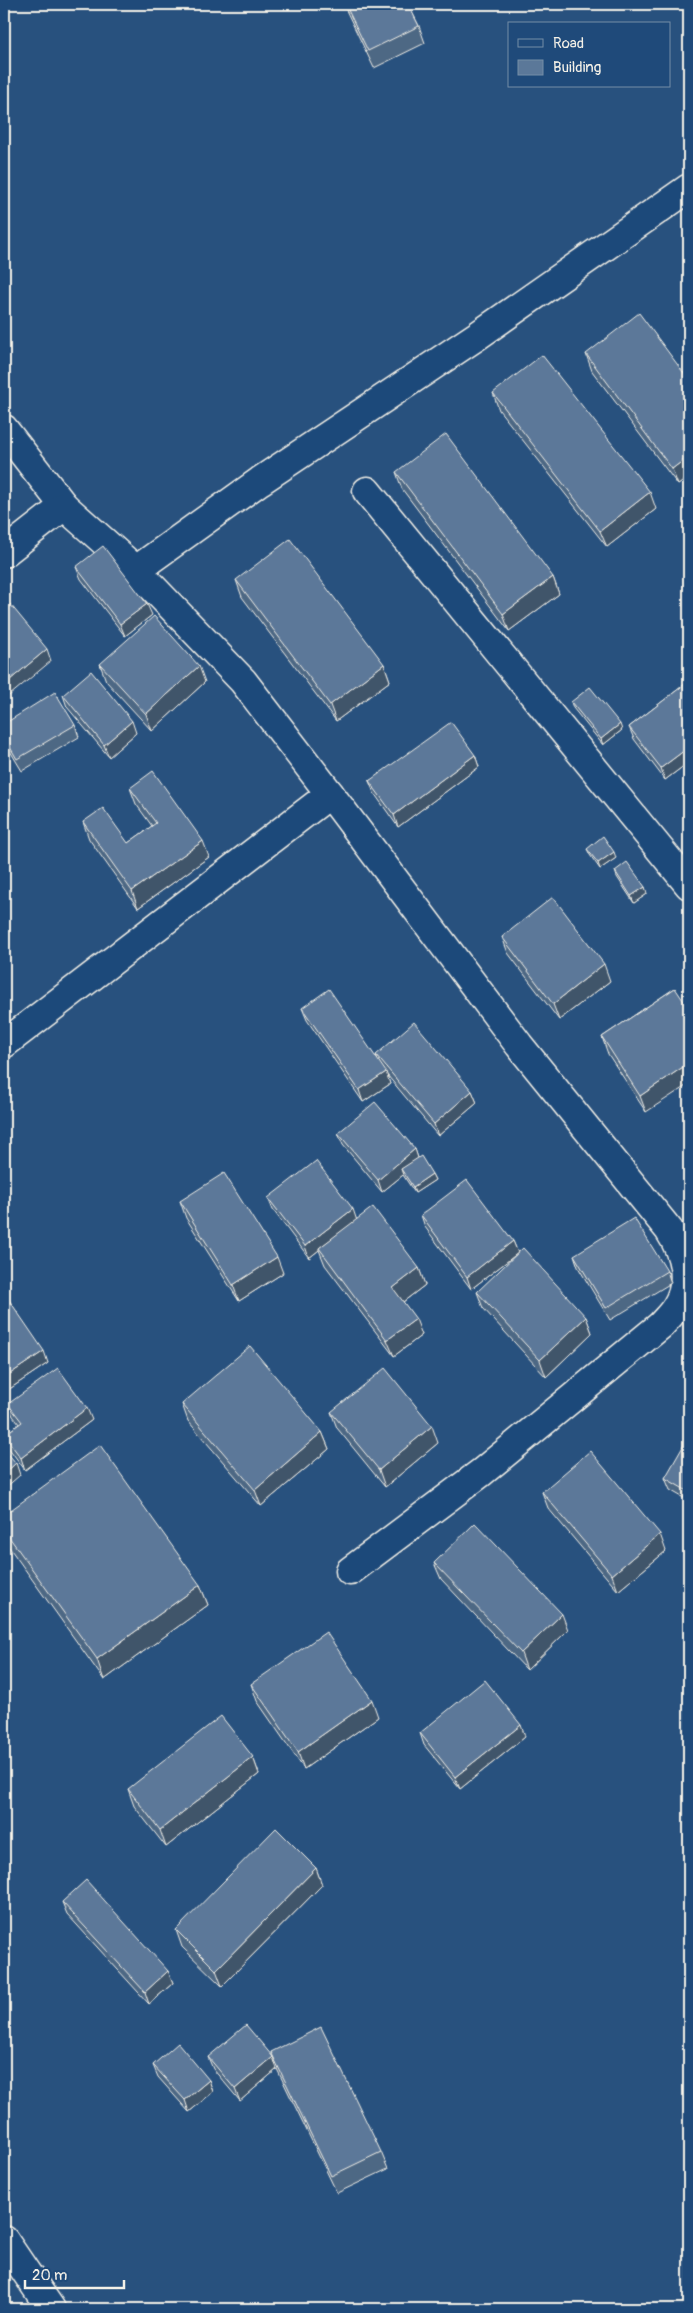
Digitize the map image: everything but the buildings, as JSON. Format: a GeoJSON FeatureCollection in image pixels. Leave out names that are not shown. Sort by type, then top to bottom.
{"type":"FeatureCollection","features":[{"type":"Feature","properties":{"kind":"street"},"geometry":{"type":"LineString","coordinates":[[136,570],[260,481],[477,336],[689,188]]}},
{"type":"Feature","properties":{"kind":"street"},"geometry":{"type":"LineString","coordinates":[[4,430],[64,506],[136,570],[242,682],[330,794],[519,1045],[669,1230],[678,1244],[686,1275],[677,1306],[661,1325],[482,1472],[350,1571]]}},
{"type":"Feature","properties":{"kind":"street"},"geometry":{"type":"LineString","coordinates":[[367,491],[689,885]]}},
{"type":"Feature","properties":{"kind":"street"},"geometry":{"type":"LineString","coordinates":[[4,553],[64,506]]}},
{"type":"Feature","properties":{"kind":"street"},"geometry":{"type":"LineString","coordinates":[[4,1044],[330,794]]}},
{"type":"Feature","properties":{"kind":"street"},"geometry":{"type":"LineString","coordinates":[[4,2240],[51,2309]]}}]}
